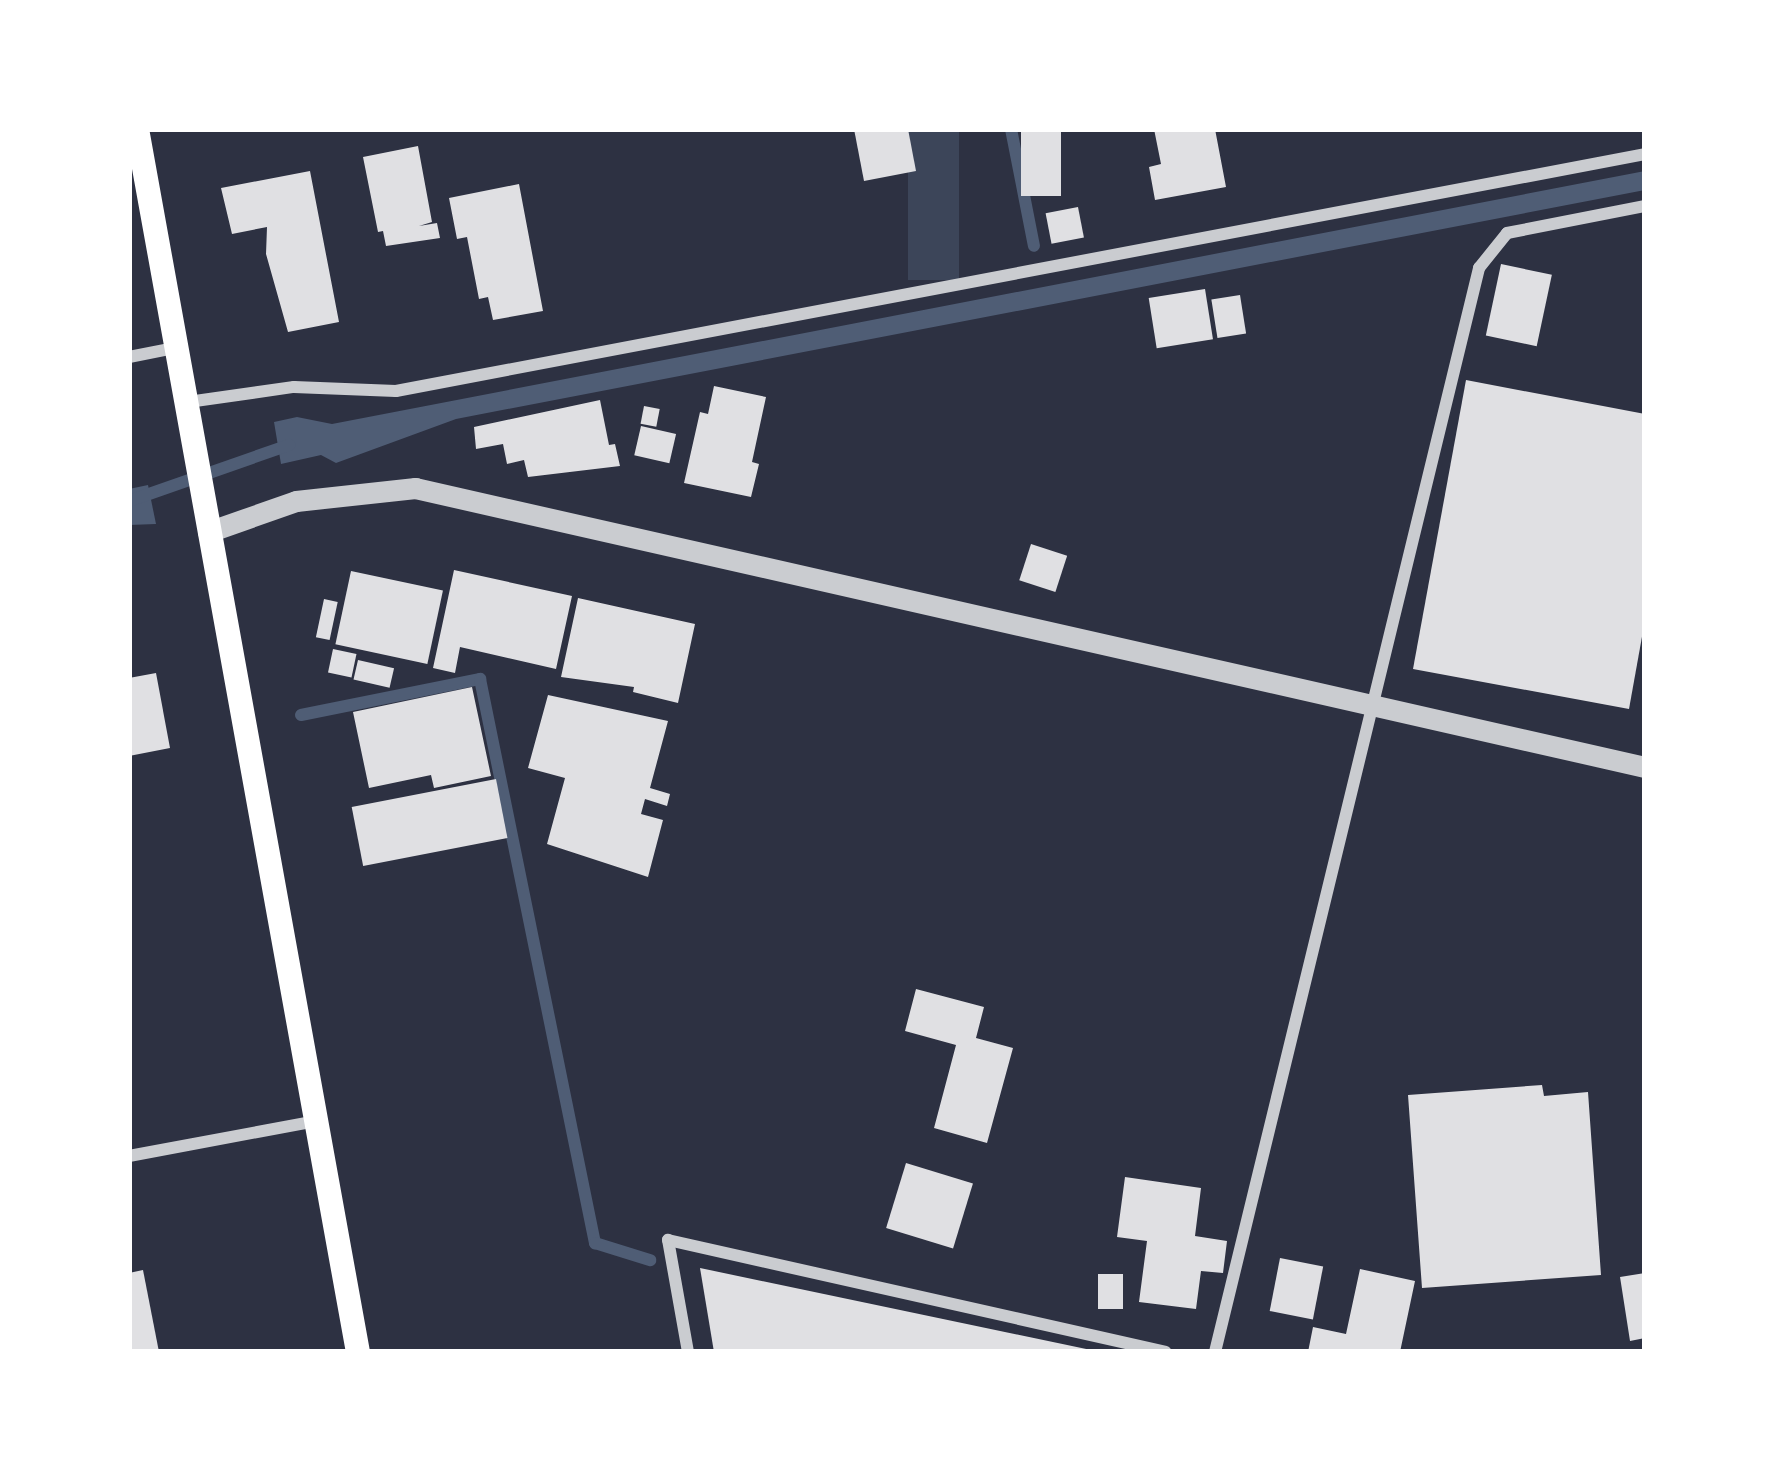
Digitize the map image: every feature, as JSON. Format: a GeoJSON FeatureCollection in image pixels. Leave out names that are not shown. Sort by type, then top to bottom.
{"type":"FeatureCollection","features":[{"type":"Feature","properties":{"kind":"main road"},"geometry":{"type":"LineString","coordinates":[[137,129],[358,1352]]}},
{"type":"Feature","properties":{"kind":"street"},"geometry":{"type":"LineString","coordinates":[[185,403],[294,387],[396,391],[1645,154]]}},
{"type":"Feature","properties":{"kind":"street"},"geometry":{"type":"LineString","coordinates":[[1215,1352],[1479,268],[1507,233],[1645,206]]}},
{"type":"Feature","properties":{"kind":"street"},"geometry":{"type":"LineString","coordinates":[[129,357],[175,348]]}},
{"type":"Feature","properties":{"kind":"street"},"geometry":{"type":"LineString","coordinates":[[206,524],[296,501],[415,488],[1645,767]]}},
{"type":"Feature","properties":{"kind":"street"},"geometry":{"type":"LineString","coordinates":[[129,1156],[317,1120]]}},
{"type":"Feature","properties":{"kind":"street"},"geometry":{"type":"LineString","coordinates":[[688,1352],[668,1240],[1166,1352]]}},
{"type":"Feature","properties":{"kind":"shaded area"},"geometry":{"type":"Polygon","coordinates":[[[908,129],[959,129],[959,280],[908,280],[908,129]]]}},
{"type":"Feature","properties":{"kind":"shaded area"},"geometry":{"type":"Polygon","coordinates":[[[1645,171],[1645,190],[456,419],[336,463],[321,455],[281,464],[274,422],[297,417],[332,424],[1645,171]]]}},
{"type":"Feature","properties":{"kind":"shaded area"},"geometry":{"type":"Polygon","coordinates":[[[148,485],[156,524],[129,525],[129,489],[148,485]]]}},
{"type":"Feature","properties":{"kind":"building"},"geometry":{"type":"Polygon","coordinates":[[[854,129],[908,129],[916,171],[864,181],[854,129]]]}},
{"type":"Feature","properties":{"kind":"building"},"geometry":{"type":"Polygon","coordinates":[[[1021,129],[1061,129],[1061,196],[1021,196],[1021,129]]]}},
{"type":"Feature","properties":{"kind":"building"},"geometry":{"type":"Polygon","coordinates":[[[1154,129],[1215,129],[1226,187],[1155,200],[1149,167],[1161,164],[1154,129]]]}},
{"type":"Feature","properties":{"kind":"building"},"geometry":{"type":"Polygon","coordinates":[[[418,146],[432,222],[419,226],[437,223],[440,238],[386,246],[383,231],[378,232],[363,157],[418,146]]]}},
{"type":"Feature","properties":{"kind":"building"},"geometry":{"type":"Polygon","coordinates":[[[310,171],[339,322],[288,332],[266,254],[267,227],[232,234],[221,188],[310,171]]]}},
{"type":"Feature","properties":{"kind":"building"},"geometry":{"type":"Polygon","coordinates":[[[519,184],[543,311],[493,320],[488,297],[479,299],[467,237],[457,239],[449,198],[519,184]]]}},
{"type":"Feature","properties":{"kind":"building"},"geometry":{"type":"Polygon","coordinates":[[[1078,207],[1084,237],[1052,244],[1046,213],[1078,207]]]}},
{"type":"Feature","properties":{"kind":"building"},"geometry":{"type":"Polygon","coordinates":[[[1501,264],[1552,275],[1537,346],[1486,335],[1501,264]]]}},
{"type":"Feature","properties":{"kind":"building"},"geometry":{"type":"Polygon","coordinates":[[[1205,289],[1213,339],[1157,348],[1149,298],[1205,289]]]}},
{"type":"Feature","properties":{"kind":"building"},"geometry":{"type":"Polygon","coordinates":[[[1240,295],[1246,334],[1217,338],[1211,300],[1240,295]]]}},
{"type":"Feature","properties":{"kind":"building"},"geometry":{"type":"Polygon","coordinates":[[[1466,380],[1645,414],[1645,620],[1629,709],[1413,669],[1466,380]]]}},
{"type":"Feature","properties":{"kind":"building"},"geometry":{"type":"Polygon","coordinates":[[[714,386],[766,397],[752,462],[759,464],[751,497],[684,483],[700,412],[708,414],[714,386]]]}},
{"type":"Feature","properties":{"kind":"building"},"geometry":{"type":"Polygon","coordinates":[[[600,400],[609,445],[615,444],[620,466],[528,477],[524,460],[507,464],[503,444],[476,449],[474,427],[600,400]]]}},
{"type":"Feature","properties":{"kind":"building"},"geometry":{"type":"Polygon","coordinates":[[[644,406],[660,409],[656,427],[641,424],[644,406]]]}},
{"type":"Feature","properties":{"kind":"building"},"geometry":{"type":"Polygon","coordinates":[[[641,426],[676,434],[669,463],[634,455],[641,426]]]}},
{"type":"Feature","properties":{"kind":"building"},"geometry":{"type":"Polygon","coordinates":[[[1031,544],[1067,556],[1055,592],[1019,580],[1031,544]]]}},
{"type":"Feature","properties":{"kind":"building"},"geometry":{"type":"Polygon","coordinates":[[[454,570],[572,596],[556,669],[460,647],[455,673],[433,668],[454,570]]]}},
{"type":"Feature","properties":{"kind":"building"},"geometry":{"type":"Polygon","coordinates":[[[351,571],[443,591],[427,664],[335,644],[351,571]]]}},
{"type":"Feature","properties":{"kind":"building"},"geometry":{"type":"Polygon","coordinates":[[[578,598],[695,624],[678,703],[633,692],[634,687],[561,677],[578,598]]]}},
{"type":"Feature","properties":{"kind":"building"},"geometry":{"type":"Polygon","coordinates":[[[324,599],[338,602],[330,640],[316,637],[324,599]]]}},
{"type":"Feature","properties":{"kind":"building"},"geometry":{"type":"Polygon","coordinates":[[[333,649],[356,654],[351,677],[328,672],[333,649]]]}},
{"type":"Feature","properties":{"kind":"building"},"geometry":{"type":"Polygon","coordinates":[[[358,660],[394,668],[390,688],[354,679],[358,660]]]}},
{"type":"Feature","properties":{"kind":"building"},"geometry":{"type":"Polygon","coordinates":[[[156,673],[170,748],[129,756],[129,678],[156,673]]]}},
{"type":"Feature","properties":{"kind":"building"},"geometry":{"type":"Polygon","coordinates":[[[472,687],[491,776],[434,788],[431,775],[369,788],[353,712],[472,687]]]}},
{"type":"Feature","properties":{"kind":"building"},"geometry":{"type":"Polygon","coordinates":[[[548,695],[668,721],[650,788],[670,794],[667,806],[645,799],[641,814],[663,820],[648,877],[547,844],[565,778],[528,768],[548,695]]]}},
{"type":"Feature","properties":{"kind":"building"},"geometry":{"type":"Polygon","coordinates":[[[496,779],[507,838],[363,866],[352,807],[496,779]]]}},
{"type":"Feature","properties":{"kind":"building"},"geometry":{"type":"Polygon","coordinates":[[[916,989],[984,1007],[976,1038],[1013,1048],[987,1143],[934,1128],[956,1045],[905,1031],[916,989]]]}},
{"type":"Feature","properties":{"kind":"building"},"geometry":{"type":"Polygon","coordinates":[[[1542,1085],[1544,1096],[1588,1092],[1601,1275],[1422,1288],[1408,1095],[1542,1085]]]}},
{"type":"Feature","properties":{"kind":"building"},"geometry":{"type":"Polygon","coordinates":[[[906,1163],[973,1183],[953,1248],[886,1228],[906,1163]]]}},
{"type":"Feature","properties":{"kind":"building"},"geometry":{"type":"Polygon","coordinates":[[[1125,1177],[1201,1188],[1195,1236],[1227,1241],[1223,1273],[1201,1271],[1196,1309],[1139,1302],[1147,1241],[1117,1237],[1125,1177]]]}},
{"type":"Feature","properties":{"kind":"building"},"geometry":{"type":"Polygon","coordinates":[[[1280,1258],[1323,1266],[1313,1319],[1270,1311],[1280,1258]]]}},
{"type":"Feature","properties":{"kind":"building"},"geometry":{"type":"Polygon","coordinates":[[[700,1268],[1091,1350],[714,1352],[700,1268]]]}},
{"type":"Feature","properties":{"kind":"building"},"geometry":{"type":"Polygon","coordinates":[[[1360,1269],[1415,1281],[1400,1352],[1308,1352],[1313,1327],[1346,1334],[1360,1269]]]}},
{"type":"Feature","properties":{"kind":"building"},"geometry":{"type":"Polygon","coordinates":[[[143,1270],[159,1352],[129,1352],[129,1273],[143,1270]]]}},
{"type":"Feature","properties":{"kind":"building"},"geometry":{"type":"Polygon","coordinates":[[[1645,1273],[1645,1338],[1630,1341],[1620,1277],[1645,1273]]]}},
{"type":"Feature","properties":{"kind":"building"},"geometry":{"type":"Polygon","coordinates":[[[1098,1274],[1123,1274],[1123,1309],[1098,1309],[1098,1274]]]}},
{"type":"Feature","properties":{"kind":"waterway"},"geometry":{"type":"LineString","coordinates":[[1011,129],[1034,246]]}},
{"type":"Feature","properties":{"kind":"waterway"},"geometry":{"type":"LineString","coordinates":[[129,501],[289,445]]}},
{"type":"Feature","properties":{"kind":"waterway"},"geometry":{"type":"LineString","coordinates":[[301,715],[480,679],[595,1243],[650,1260]]}}]}
